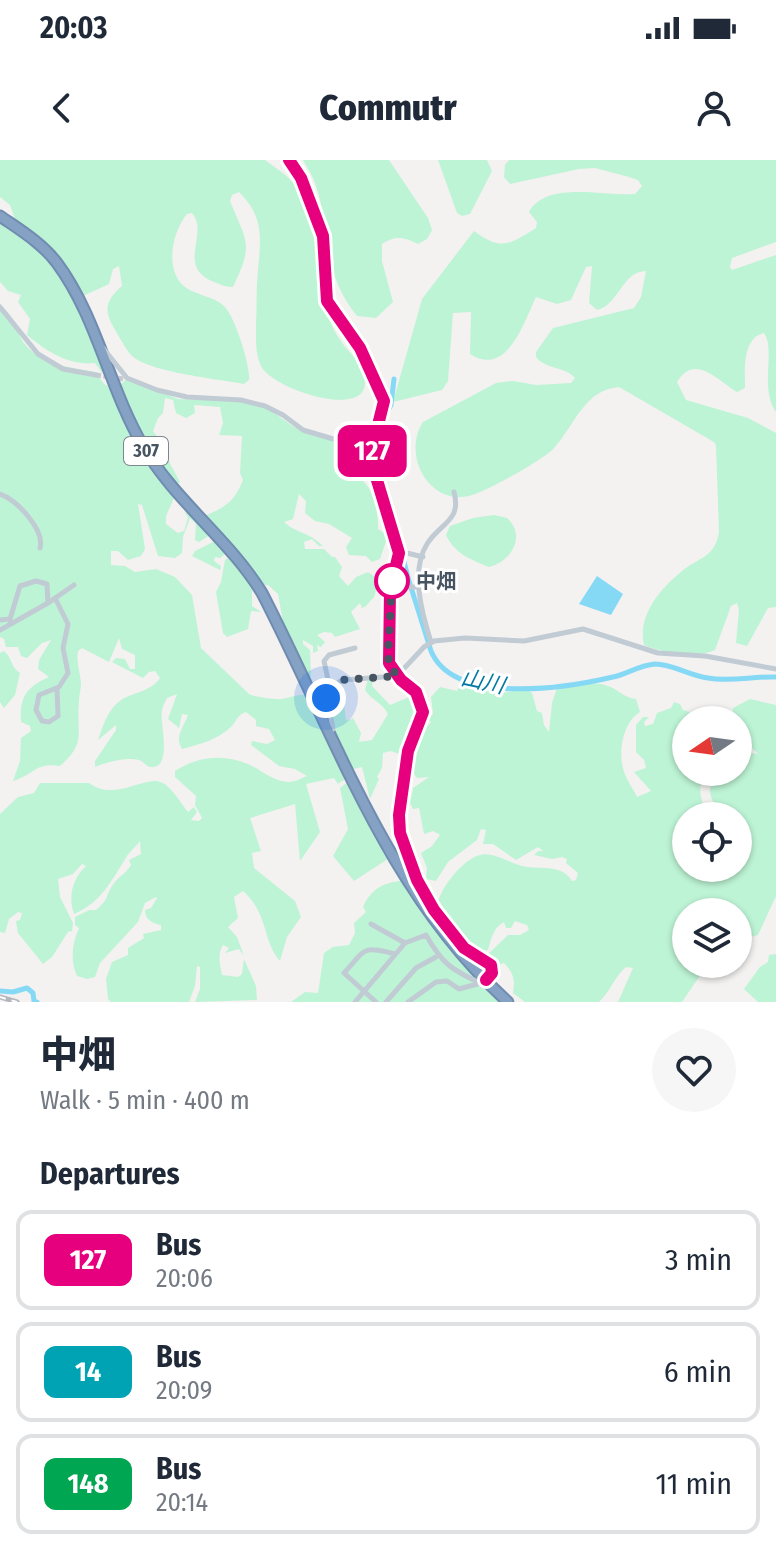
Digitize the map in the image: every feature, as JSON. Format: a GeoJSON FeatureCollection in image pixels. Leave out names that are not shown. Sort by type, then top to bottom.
{"type":"FeatureCollection","features":[{"type":"Feature","properties":{"kind":"highway","name":"307"},"geometry":{"type":"LineString","coordinates":[[0,216],[33,239],[56,262],[77,297],[143,447],[175,489],[243,563],[262,593],[385,846],[441,926],[508,1002]]}},
{"type":"Feature","properties":{"kind":"main road"},"geometry":{"type":"LineString","coordinates":[[289,160],[301,178],[323,236],[327,301],[360,348],[384,401],[370,457],[401,551],[391,587],[389,663],[397,676],[416,692],[423,712],[408,751],[399,815],[400,833],[425,896],[464,948],[491,965],[484,978]]}},
{"type":"Feature","properties":{"kind":"street"},"geometry":{"type":"LineString","coordinates":[[0,307],[38,354],[63,369],[96,375]]}},
{"type":"Feature","properties":{"kind":"street"},"geometry":{"type":"LineString","coordinates":[[96,341],[125,379],[187,397],[241,400],[265,406],[303,430],[340,441],[370,457]]}},
{"type":"Feature","properties":{"kind":"street"},"geometry":{"type":"LineString","coordinates":[[429,643],[413,587],[426,545],[451,520],[457,504],[454,492]]}},
{"type":"Feature","properties":{"kind":"street"},"geometry":{"type":"LineString","coordinates":[[0,494],[14,501],[39,532],[42,541],[40,548]]}},
{"type":"Feature","properties":{"kind":"street"},"geometry":{"type":"LineString","coordinates":[[401,551],[423,557]]}},
{"type":"Feature","properties":{"kind":"street"},"geometry":{"type":"LineString","coordinates":[[10,621],[20,586],[36,581],[47,584],[48,603]]}},
{"type":"Feature","properties":{"kind":"street"},"geometry":{"type":"LineString","coordinates":[[0,630],[10,621],[48,603],[74,585]]}},
{"type":"Feature","properties":{"kind":"street"},"geometry":{"type":"LineString","coordinates":[[391,587],[413,587]]}},
{"type":"Feature","properties":{"kind":"street"},"geometry":{"type":"LineString","coordinates":[[55,598],[68,628],[63,648],[68,673],[57,688],[39,695],[36,710],[44,722],[58,716],[57,688]]}},
{"type":"Feature","properties":{"kind":"street"},"geometry":{"type":"LineString","coordinates":[[0,620],[10,621]]}},
{"type":"Feature","properties":{"kind":"street"},"geometry":{"type":"LineString","coordinates":[[329,733],[333,729],[326,691],[342,680],[397,676],[429,643],[465,638],[524,641],[583,629],[658,653],[705,656],[776,669]]}},
{"type":"Feature","properties":{"kind":"street"},"geometry":{"type":"LineString","coordinates":[[330,689],[322,661],[329,655],[355,648]]}},
{"type":"Feature","properties":{"kind":"street"},"geometry":{"type":"LineString","coordinates":[[371,924],[405,943]]}},
{"type":"Feature","properties":{"kind":"street"},"geometry":{"type":"LineString","coordinates":[[355,1002],[405,943],[426,935],[436,957],[463,975],[484,978]]}},
{"type":"Feature","properties":{"kind":"street"},"geometry":{"type":"LineString","coordinates":[[376,1002],[344,973],[366,949],[395,954]]}},
{"type":"Feature","properties":{"kind":"street"},"geometry":{"type":"LineString","coordinates":[[386,1002],[416,968],[436,957]]}},
{"type":"Feature","properties":{"kind":"street"},"geometry":{"type":"LineString","coordinates":[[408,1002],[436,982],[447,981],[459,989],[484,978]]}},
{"type":"Feature","properties":{"kind":"green space"},"geometry":{"type":"Polygon","coordinates":[[[0,160],[265,160],[293,183],[304,202],[311,222],[325,306],[332,326],[361,368],[365,386],[358,396],[344,400],[326,398],[286,385],[270,376],[261,366],[256,340],[259,228],[253,210],[239,192],[232,195],[230,201],[244,235],[246,252],[233,287],[214,282],[197,267],[198,230],[192,213],[187,214],[177,231],[172,261],[178,280],[185,287],[215,300],[228,312],[247,365],[249,380],[244,384],[167,370],[139,361],[131,355],[107,310],[112,296],[122,286],[119,266],[113,269],[109,284],[83,296],[79,294],[16,222],[10,205],[0,197],[0,160]]]}},
{"type":"Feature","properties":{"kind":"green space"},"geometry":{"type":"Polygon","coordinates":[[[303,160],[389,160],[428,218],[432,230],[427,239],[418,244],[395,238],[382,244],[382,261],[393,302],[376,318],[357,316],[337,283],[320,201],[314,180],[303,160]]]}},
{"type":"Feature","properties":{"kind":"green space"},"geometry":{"type":"Polygon","coordinates":[[[438,160],[487,160],[492,171],[470,214],[462,216],[457,213],[438,160]]]}},
{"type":"Feature","properties":{"kind":"green space"},"geometry":{"type":"Polygon","coordinates":[[[509,160],[776,160],[776,242],[732,258],[730,267],[732,270],[776,255],[776,412],[769,392],[769,350],[764,333],[757,336],[748,348],[745,388],[737,392],[699,369],[684,374],[677,382],[686,400],[748,418],[776,433],[776,607],[768,608],[747,646],[736,643],[737,603],[731,606],[715,650],[680,654],[644,645],[644,623],[652,603],[682,571],[706,556],[717,540],[716,447],[707,438],[619,387],[597,395],[589,402],[548,453],[487,489],[469,496],[454,497],[431,485],[423,474],[416,448],[417,435],[423,422],[496,383],[571,383],[575,378],[571,374],[536,357],[536,352],[553,328],[634,308],[641,297],[646,271],[631,276],[611,302],[597,310],[589,303],[592,266],[586,267],[571,300],[557,304],[536,297],[512,344],[494,359],[470,354],[471,312],[453,313],[448,381],[442,390],[393,402],[422,299],[474,231],[491,241],[512,242],[536,228],[537,222],[529,212],[537,202],[549,196],[578,192],[635,194],[642,186],[638,180],[595,168],[510,184],[504,177],[505,165],[509,160]]]}},
{"type":"Feature","properties":{"kind":"green space"},"geometry":{"type":"Polygon","coordinates":[[[0,219],[48,256],[62,275],[105,371],[102,373],[95,363],[76,362],[58,356],[27,335],[30,319],[18,302],[21,295],[8,291],[0,282],[0,219]]]}},
{"type":"Feature","properties":{"kind":"green space"},"geometry":{"type":"Polygon","coordinates":[[[0,305],[9,314],[24,343],[39,356],[56,364],[95,372],[104,384],[113,389],[177,499],[174,498],[166,516],[166,524],[178,533],[184,531],[188,518],[180,501],[213,533],[199,542],[195,540],[196,524],[190,518],[183,537],[182,553],[175,558],[158,556],[142,505],[138,504],[145,549],[141,556],[128,560],[118,551],[111,551],[111,565],[125,566],[135,572],[156,569],[175,577],[192,595],[201,648],[249,694],[275,699],[309,696],[348,777],[338,784],[334,778],[306,784],[320,832],[300,861],[295,804],[250,818],[261,851],[252,853],[254,868],[295,901],[301,917],[287,937],[280,961],[251,900],[243,891],[234,897],[238,918],[228,927],[237,937],[244,956],[239,949],[225,953],[229,948],[223,945],[220,956],[222,975],[238,977],[242,974],[244,959],[256,986],[257,1000],[195,1002],[200,989],[200,967],[197,966],[189,1002],[111,1002],[108,999],[106,979],[112,962],[128,955],[128,948],[144,938],[143,934],[161,930],[161,925],[150,920],[145,913],[156,897],[145,903],[138,922],[100,963],[95,977],[87,979],[77,976],[73,946],[79,928],[75,925],[75,917],[96,910],[103,903],[114,883],[131,865],[129,860],[141,854],[140,841],[99,897],[74,914],[72,888],[86,866],[82,864],[73,874],[58,879],[60,897],[73,923],[72,931],[43,964],[18,933],[16,921],[20,920],[22,913],[18,912],[9,919],[5,933],[0,932],[0,814],[18,797],[34,793],[40,783],[89,783],[110,790],[156,781],[170,788],[188,812],[194,807],[197,812],[191,820],[199,821],[202,818],[195,805],[196,796],[175,777],[175,771],[184,766],[204,759],[224,758],[244,762],[284,782],[307,776],[295,769],[279,766],[251,745],[252,741],[267,744],[275,740],[269,729],[256,726],[256,720],[246,712],[221,735],[182,749],[179,736],[188,715],[182,714],[179,728],[168,719],[177,694],[167,698],[162,710],[164,753],[157,766],[150,767],[139,760],[129,759],[95,767],[95,761],[116,730],[116,725],[98,740],[113,708],[121,700],[152,686],[160,678],[155,671],[143,678],[112,662],[116,658],[125,659],[130,669],[135,669],[135,655],[122,649],[119,638],[109,662],[82,648],[78,651],[81,686],[78,737],[74,751],[60,766],[40,767],[13,781],[20,761],[21,738],[31,731],[30,726],[21,722],[23,699],[30,688],[49,677],[38,669],[39,660],[51,640],[42,643],[27,658],[21,656],[18,647],[6,647],[4,639],[0,637],[0,305]]]}},
{"type":"Feature","properties":{"kind":"green space"},"geometry":{"type":"Polygon","coordinates":[[[127,379],[178,399],[243,401],[270,410],[294,427],[339,442],[351,455],[357,474],[374,499],[378,529],[388,535],[380,559],[372,562],[366,556],[349,555],[346,547],[352,538],[305,513],[306,501],[299,494],[293,519],[284,522],[293,529],[312,538],[323,546],[312,539],[304,542],[305,549],[324,549],[335,557],[342,567],[339,576],[348,586],[356,577],[368,572],[379,580],[374,597],[366,606],[362,608],[360,603],[351,612],[360,629],[335,637],[332,633],[324,632],[317,635],[325,642],[321,647],[317,645],[318,651],[313,653],[313,646],[303,640],[310,650],[311,676],[308,680],[285,634],[278,594],[268,585],[260,585],[204,516],[228,503],[240,487],[243,480],[240,473],[242,436],[219,435],[223,423],[220,407],[194,405],[195,413],[186,418],[176,413],[173,400],[165,398],[163,413],[153,431],[168,451],[167,458],[180,482],[174,485],[133,423],[121,384],[127,379]]]}},
{"type":"Feature","properties":{"kind":"green space"},"geometry":{"type":"Polygon","coordinates":[[[494,515],[507,518],[513,525],[516,540],[504,560],[489,567],[458,551],[446,535],[450,526],[494,515]]]}},
{"type":"Feature","properties":{"kind":"green space"},"geometry":{"type":"Polygon","coordinates":[[[219,539],[252,581],[252,606],[261,612],[251,611],[248,629],[227,637],[223,633],[216,592],[228,558],[225,554],[215,557],[220,570],[192,556],[195,551],[219,539]]]}},
{"type":"Feature","properties":{"kind":"green space"},"geometry":{"type":"Polygon","coordinates":[[[4,651],[20,673],[15,695],[4,708],[0,702],[0,653],[4,651]]]}},
{"type":"Feature","properties":{"kind":"green space"},"geometry":{"type":"Polygon","coordinates":[[[368,679],[373,679],[372,686],[390,705],[414,695],[417,702],[414,712],[428,726],[431,722],[424,718],[433,714],[431,697],[440,687],[457,691],[460,684],[500,693],[526,689],[532,693],[537,711],[542,713],[549,732],[557,688],[587,684],[609,686],[636,699],[640,712],[626,729],[621,753],[624,772],[637,797],[651,791],[634,772],[646,768],[644,760],[636,752],[636,725],[643,717],[649,717],[644,722],[645,726],[653,724],[657,713],[672,706],[672,786],[700,786],[702,802],[672,802],[672,882],[752,882],[752,802],[713,802],[710,789],[711,786],[752,786],[752,753],[758,754],[752,748],[752,706],[737,706],[750,699],[776,705],[776,896],[758,935],[752,937],[752,898],[672,898],[672,978],[698,978],[682,1002],[618,1002],[633,968],[626,967],[599,1002],[525,1002],[513,993],[513,977],[504,963],[495,966],[484,958],[508,935],[520,935],[529,930],[527,925],[515,921],[511,928],[506,928],[504,922],[491,938],[488,950],[469,948],[461,943],[444,921],[439,899],[460,868],[480,855],[491,855],[527,867],[558,870],[572,881],[576,880],[578,873],[566,863],[567,859],[534,855],[543,851],[538,847],[516,860],[493,844],[483,844],[486,830],[481,829],[477,840],[448,862],[436,881],[426,879],[427,868],[421,853],[432,846],[440,835],[433,831],[424,834],[419,808],[413,809],[410,803],[413,788],[429,777],[417,778],[409,767],[409,761],[401,789],[395,786],[400,783],[404,762],[399,754],[391,751],[383,753],[379,779],[370,799],[362,767],[348,767],[332,729],[330,709],[333,689],[337,693],[337,701],[344,703],[346,721],[353,718],[361,733],[359,742],[372,740],[388,714],[365,690],[368,679]]]}},
{"type":"Feature","properties":{"kind":"green space"},"geometry":{"type":"Polygon","coordinates":[[[350,780],[391,857],[354,881],[333,856],[348,829],[340,788],[350,780]]]}},
{"type":"Feature","properties":{"kind":"green space"},"geometry":{"type":"Polygon","coordinates":[[[391,859],[456,954],[484,986],[505,1002],[291,1002],[305,992],[318,993],[324,953],[333,947],[349,945],[355,933],[354,923],[366,912],[363,907],[370,896],[383,885],[400,881],[388,861],[391,859]]]}},
{"type":"Feature","properties":{"kind":"green space"},"geometry":{"type":"Polygon","coordinates":[[[776,954],[776,1002],[758,1002],[744,989],[760,967],[768,962],[769,955],[776,954]]]}},
{"type":"Feature","properties":{"kind":"water"},"geometry":{"type":"Polygon","coordinates":[[[597,576],[623,594],[611,615],[579,604],[597,576]]]}},
{"type":"Feature","properties":{"kind":"waterway","name":"山川"},"geometry":{"type":"LineString","coordinates":[[394,379],[391,405],[384,419],[376,462],[431,651],[443,668],[463,680],[513,689],[593,681],[655,664],[717,679],[776,677]]}},
{"type":"Feature","properties":{"kind":"waterway"},"geometry":{"type":"LineString","coordinates":[[0,991],[13,992],[27,988],[37,1002]]}},
{"type":"Feature","properties":{"kind":"tunnel"},"geometry":{"type":"LineString","coordinates":[[96,375],[124,379]]}},
{"type":"Feature","properties":{"kind":"railway"},"geometry":{"type":"LineString","coordinates":[[0,997],[17,1002]]}},
{"type":"Feature","properties":{"kind":"bus line","name":"127"},"geometry":{"type":"LineString","coordinates":[[289,160],[301,178],[323,236],[324,278],[330,309],[360,348],[384,401],[370,457],[391,518],[399,553],[390,590],[389,663],[401,680],[416,692],[423,712],[408,751],[398,822],[400,833],[417,880],[434,910],[464,948],[491,965],[492,973],[486,980]]}},
{"type":"Feature","properties":{"kind":"place","name":"中畑"},"geometry":{"type":"Point","coordinates":[392,581]}},
{"type":"Feature","properties":{"kind":"route"},"geometry":{"type":"LineString","coordinates":[[326,698],[326,691],[342,680],[397,676],[389,663],[388,654],[392,581]]}}]}
